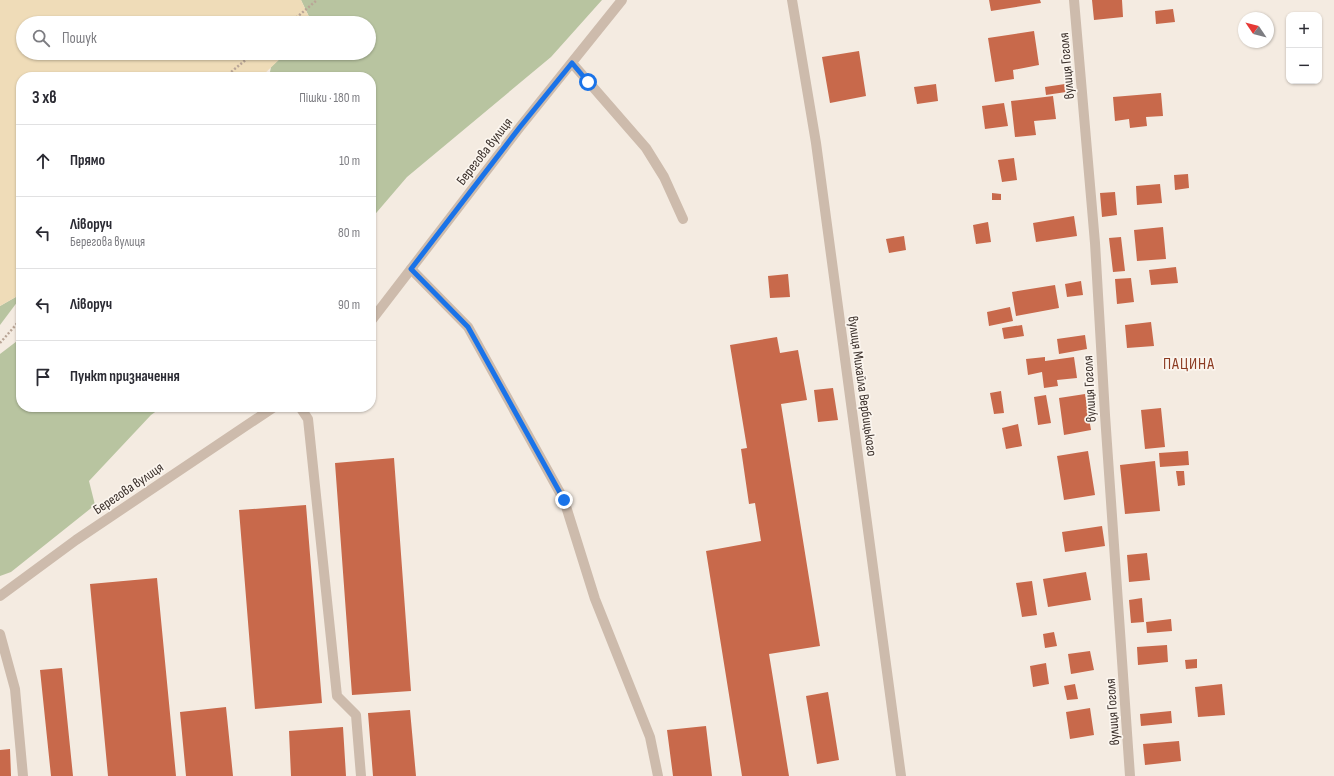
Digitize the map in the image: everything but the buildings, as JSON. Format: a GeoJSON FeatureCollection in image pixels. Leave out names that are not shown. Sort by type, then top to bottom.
{"type":"FeatureCollection","features":[{"type":"Feature","properties":{"kind":"street","name":"Берегова вулиця"},"geometry":{"type":"LineString","coordinates":[[376,314],[520,127],[622,0]]}},
{"type":"Feature","properties":{"kind":"street","name":"вулиця Михайла Вербицького"},"geometry":{"type":"LineString","coordinates":[[792,0],[816,143],[901,776]]}},
{"type":"Feature","properties":{"kind":"street","name":"вулиця Гоголя"},"geometry":{"type":"LineString","coordinates":[[1074,0],[1095,243],[1105,415],[1130,776]]}},
{"type":"Feature","properties":{"kind":"street"},"geometry":{"type":"LineString","coordinates":[[572,63],[646,148],[664,177],[683,219]]}},
{"type":"Feature","properties":{"kind":"street"},"geometry":{"type":"LineString","coordinates":[[411,269],[468,327],[564,500],[595,599],[650,737],[658,776]]}},
{"type":"Feature","properties":{"kind":"street","name":"Берегова вулиця"},"geometry":{"type":"LineString","coordinates":[[0,596],[76,540],[267,412]]}},
{"type":"Feature","properties":{"kind":"street"},"geometry":{"type":"LineString","coordinates":[[303,412],[308,419],[337,696],[356,715],[361,776]]}},
{"type":"Feature","properties":{"kind":"street"},"geometry":{"type":"LineString","coordinates":[[0,634],[15,689],[23,776]]}},
{"type":"Feature","properties":{"kind":"path"},"geometry":{"type":"LineString","coordinates":[[299,16],[318,0]]}},
{"type":"Feature","properties":{"kind":"path"},"geometry":{"type":"LineString","coordinates":[[231,72],[246,60]]}},
{"type":"Feature","properties":{"kind":"path"},"geometry":{"type":"LineString","coordinates":[[0,343],[16,325]]}},
{"type":"Feature","properties":{"kind":"green space"},"geometry":{"type":"Polygon","coordinates":[[[301,0],[602,0],[551,57],[407,177],[376,213],[376,72],[270,72],[271,67],[278,60],[376,60],[376,16],[309,16],[301,0]]]}},
{"type":"Feature","properties":{"kind":"green space"},"geometry":{"type":"Polygon","coordinates":[[[16,297],[16,304],[0,325],[0,306],[16,297]]]}},
{"type":"Feature","properties":{"kind":"green space"},"geometry":{"type":"Polygon","coordinates":[[[16,342],[16,412],[155,412],[89,481],[95,505],[11,572],[0,576],[0,354],[16,342]]]}},
{"type":"Feature","properties":{"kind":"sand"},"geometry":{"type":"Polygon","coordinates":[[[0,0],[301,0],[309,16],[16,16],[16,60],[279,60],[266,72],[16,72],[16,297],[0,306],[0,0]]]}},
{"type":"Feature","properties":{"kind":"district","name":"ПАЦИНА"},"geometry":{"type":"Point","coordinates":[1189,363]}},
{"type":"Feature","properties":{"kind":"route"},"geometry":{"type":"LineString","coordinates":[[564,500],[468,327],[411,269],[520,127],[572,63],[588,82]]}}]}
